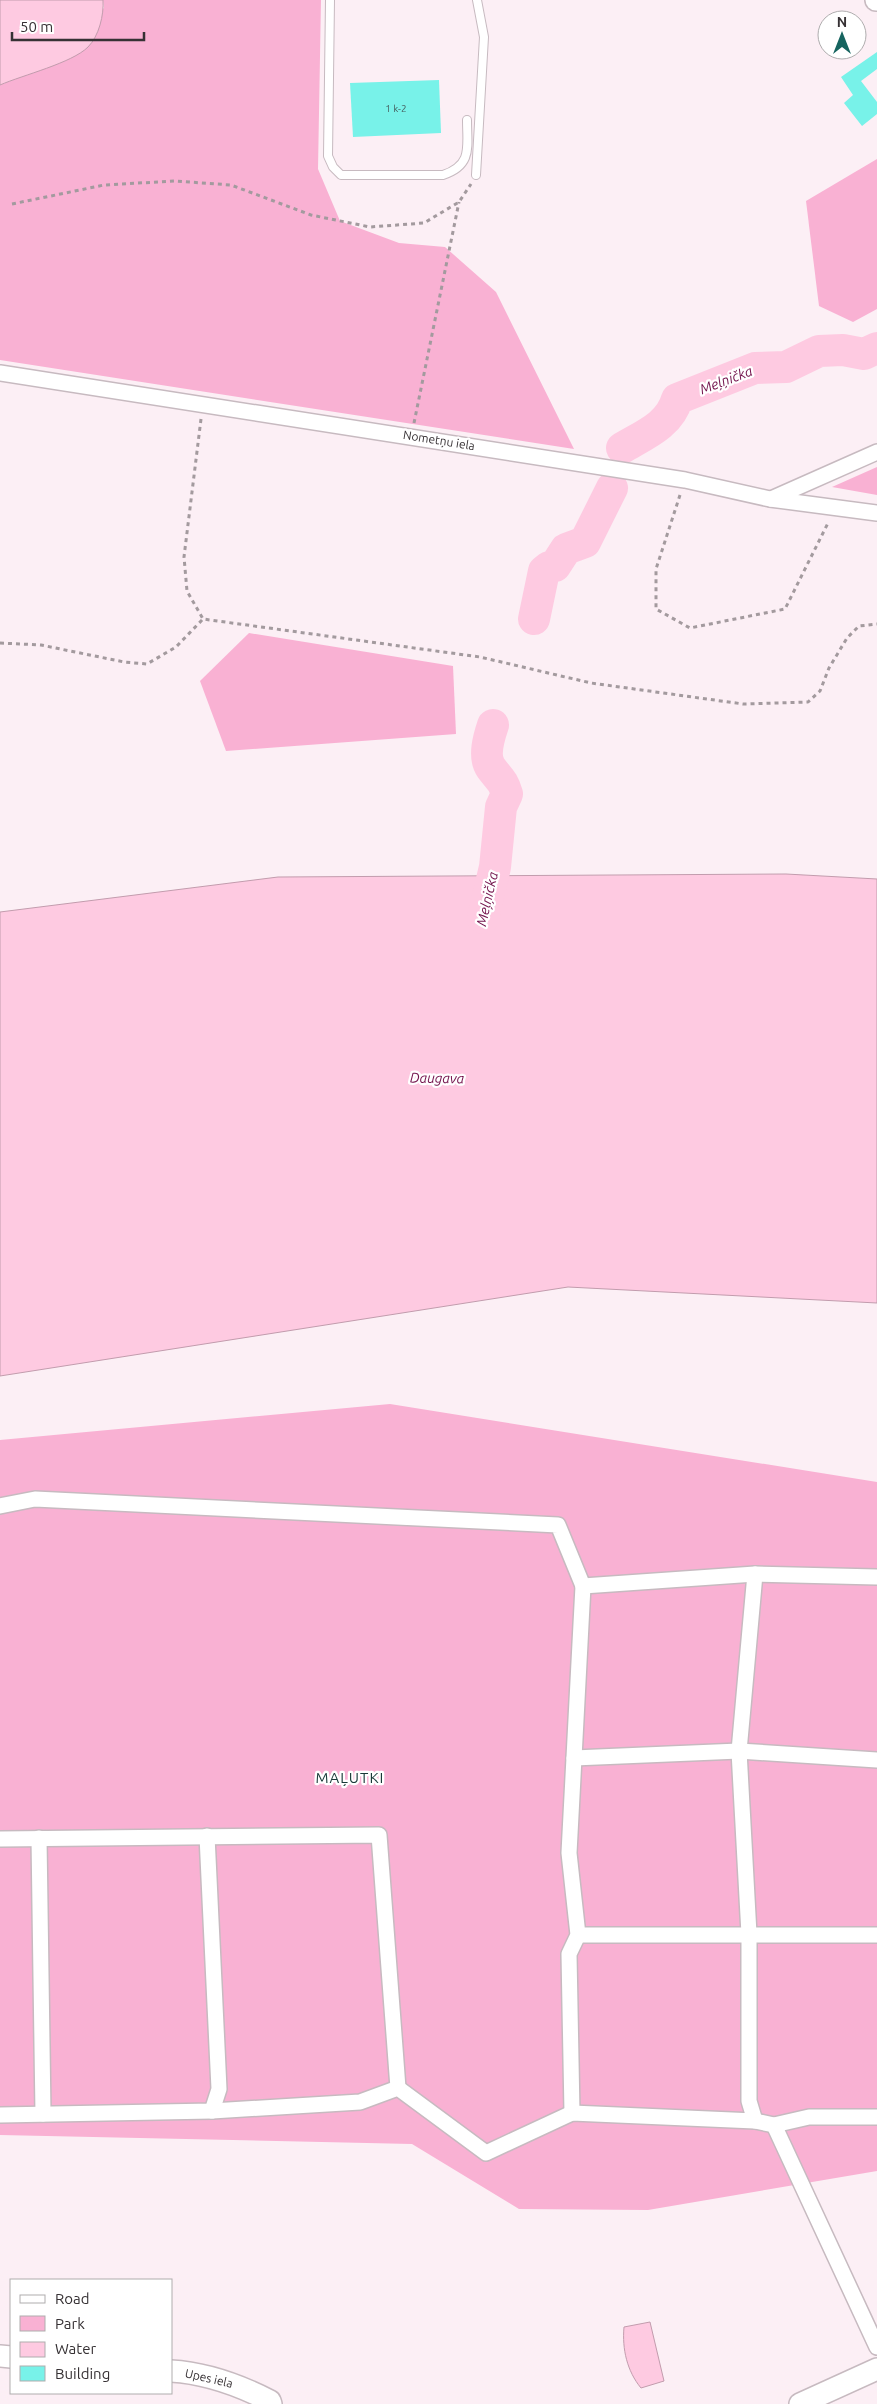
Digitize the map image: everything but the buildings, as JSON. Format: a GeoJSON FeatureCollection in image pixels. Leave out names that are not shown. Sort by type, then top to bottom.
{"type":"FeatureCollection","features":[{"type":"Feature","properties":{"kind":"street","name":"Nometņu iela"},"geometry":{"type":"LineString","coordinates":[[0,373],[685,480],[770,499],[877,513]]}},
{"type":"Feature","properties":{"kind":"street"},"geometry":{"type":"LineString","coordinates":[[770,499],[877,452]]}},
{"type":"Feature","properties":{"kind":"street"},"geometry":{"type":"LineString","coordinates":[[0,1506],[35,1499],[558,1525],[583,1586],[569,1853],[578,1936],[569,1954],[572,2113]]}},
{"type":"Feature","properties":{"kind":"street"},"geometry":{"type":"LineString","coordinates":[[583,1586],[755,1574],[877,1577]]}},
{"type":"Feature","properties":{"kind":"street"},"geometry":{"type":"LineString","coordinates":[[755,1574],[739,1752],[749,1934],[749,2100],[755,2121]]}},
{"type":"Feature","properties":{"kind":"street"},"geometry":{"type":"LineString","coordinates":[[574,1758],[739,1752],[877,1760]]}},
{"type":"Feature","properties":{"kind":"street"},"geometry":{"type":"LineString","coordinates":[[0,1839],[379,1835],[398,2088],[486,2153],[572,2113],[755,2121],[774,2124],[809,2117],[877,2117]]}},
{"type":"Feature","properties":{"kind":"street"},"geometry":{"type":"LineString","coordinates":[[207,1836],[219,2089],[212,2111]]}},
{"type":"Feature","properties":{"kind":"street"},"geometry":{"type":"LineString","coordinates":[[39,1838],[43,2114]]}},
{"type":"Feature","properties":{"kind":"street"},"geometry":{"type":"LineString","coordinates":[[578,1936],[877,1935]]}},
{"type":"Feature","properties":{"kind":"street"},"geometry":{"type":"LineString","coordinates":[[0,2115],[212,2111],[360,2102],[398,2088]]}},
{"type":"Feature","properties":{"kind":"street"},"geometry":{"type":"LineString","coordinates":[[774,2124],[877,2347]]}},
{"type":"Feature","properties":{"kind":"street"},"geometry":{"type":"LineString","coordinates":[[800,2404],[877,2369]]}},
{"type":"Feature","properties":{"kind":"street","name":"Upes iela"},"geometry":{"type":"LineString","coordinates":[[172,2371],[185,2372],[240,2385],[271,2404]]}},
{"type":"Feature","properties":{"kind":"lane"},"geometry":{"type":"LineString","coordinates":[[330,0],[328,156],[332,167],[341,174],[444,175],[458,170],[467,155],[467,120]]}},
{"type":"Feature","properties":{"kind":"lane"},"geometry":{"type":"LineString","coordinates":[[476,174],[484,37],[477,0]]}},
{"type":"Feature","properties":{"kind":"path"},"geometry":{"type":"LineString","coordinates":[[412,436],[459,202],[476,174]]}},
{"type":"Feature","properties":{"kind":"path"},"geometry":{"type":"LineString","coordinates":[[12,204],[104,186],[175,181],[231,185],[311,215],[370,227],[424,223],[459,202]]}},
{"type":"Feature","properties":{"kind":"path"},"geometry":{"type":"LineString","coordinates":[[203,404],[184,557],[187,591],[203,619]]}},
{"type":"Feature","properties":{"kind":"path"},"geometry":{"type":"LineString","coordinates":[[685,480],[656,569],[655,590],[656,609],[690,628],[784,609],[836,508]]}},
{"type":"Feature","properties":{"kind":"path"},"geometry":{"type":"LineString","coordinates":[[203,619],[480,657],[591,683],[743,704],[808,702],[820,691],[829,668],[847,638],[859,626],[877,624]]}},
{"type":"Feature","properties":{"kind":"path"},"geometry":{"type":"LineString","coordinates":[[0,643],[41,645],[124,662],[146,664],[176,647],[203,619]]}},
{"type":"Feature","properties":{"kind":"green space"},"geometry":{"type":"Polygon","coordinates":[[[103,0],[321,0],[318,169],[340,221],[399,243],[445,247],[496,292],[574,449],[0,360],[0,85],[18,77],[104,8],[103,0]]]}},
{"type":"Feature","properties":{"kind":"green space"},"geometry":{"type":"Polygon","coordinates":[[[877,159],[877,309],[853,322],[819,306],[806,201],[877,159]]]}},
{"type":"Feature","properties":{"kind":"green space"},"geometry":{"type":"Polygon","coordinates":[[[877,467],[877,495],[832,487],[877,467]]]}},
{"type":"Feature","properties":{"kind":"green space"},"geometry":{"type":"Polygon","coordinates":[[[249,633],[453,666],[456,734],[226,751],[200,681],[249,633]]]}},
{"type":"Feature","properties":{"kind":"green space"},"geometry":{"type":"Polygon","coordinates":[[[390,1404],[877,1482],[877,2171],[648,2210],[519,2209],[412,2144],[0,2135],[0,1440],[390,1404]]]}},
{"type":"Feature","properties":{"kind":"water"},"geometry":{"type":"Polygon","coordinates":[[[0,0],[103,0],[103,12],[95,37],[81,53],[0,85],[0,0]]]}},
{"type":"Feature","properties":{"kind":"water","name":"Daugava"},"geometry":{"type":"Polygon","coordinates":[[[786,874],[877,879],[877,1303],[568,1287],[0,1376],[0,912],[278,877],[786,874]]]}},
{"type":"Feature","properties":{"kind":"water"},"geometry":{"type":"Polygon","coordinates":[[[650,2322],[664,2381],[641,2388],[632,2374],[626,2359],[624,2327],[650,2322]]]}},
{"type":"Feature","properties":{"kind":"waterway","name":"Meļņička"},"geometry":{"type":"LineString","coordinates":[[622,448],[662,423],[669,416],[677,399],[755,368],[786,367],[819,351],[843,350],[864,354],[877,348]]}},
{"type":"Feature","properties":{"kind":"waterway","name":"Meļņička"},"geometry":{"type":"LineString","coordinates":[[534,619],[544,571],[549,567],[555,566],[566,549],[585,542],[612,488]]}},
{"type":"Feature","properties":{"kind":"waterway","name":"Meļņička"},"geometry":{"type":"LineString","coordinates":[[483,918],[495,867],[501,807],[507,794],[487,758],[487,747],[493,725]]}},
{"type":"Feature","properties":{"kind":"district","name":"MAĻUTKI"},"geometry":{"type":"Point","coordinates":[350,1777]}}]}
